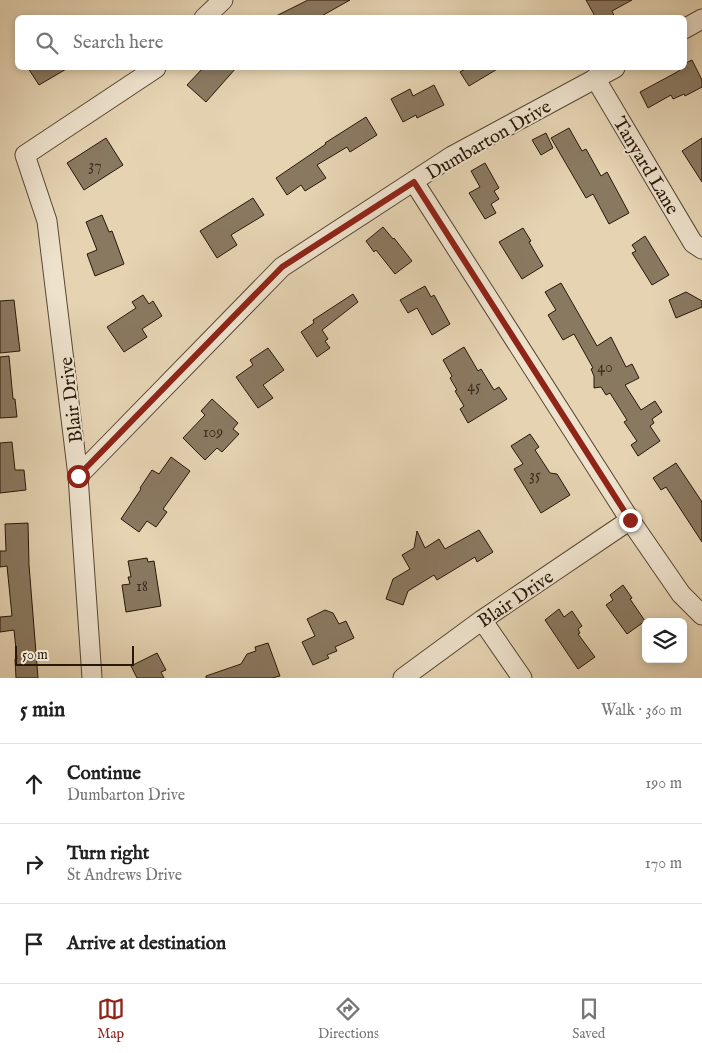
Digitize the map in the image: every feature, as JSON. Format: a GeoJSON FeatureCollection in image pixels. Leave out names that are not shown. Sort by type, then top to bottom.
{"type":"FeatureCollection","features":[{"type":"Feature","properties":{"kind":"street"},"geometry":{"type":"LineString","coordinates":[[207,15],[223,0]]}},
{"type":"Feature","properties":{"kind":"street"},"geometry":{"type":"LineString","coordinates":[[687,27],[702,19]]}},
{"type":"Feature","properties":{"kind":"street","name":"Blair Drive"},"geometry":{"type":"LineString","coordinates":[[92,678],[78,476],[48,221],[25,155],[153,70]]}},
{"type":"Feature","properties":{"kind":"street","name":"Dumbarton Drive"},"geometry":{"type":"LineString","coordinates":[[78,476],[282,267],[452,156],[610,70]]}},
{"type":"Feature","properties":{"kind":"street","name":"Tanyard Lane"},"geometry":{"type":"LineString","coordinates":[[595,78],[693,243],[702,249]]}},
{"type":"Feature","properties":{"kind":"street"},"geometry":{"type":"LineString","coordinates":[[414,182],[630,520],[681,594],[702,615]]}},
{"type":"Feature","properties":{"kind":"street","name":"Blair Drive"},"geometry":{"type":"LineString","coordinates":[[403,678],[482,620],[630,520]]}},
{"type":"Feature","properties":{"kind":"street"},"geometry":{"type":"LineString","coordinates":[[482,620],[522,678]]}},
{"type":"Feature","properties":{"kind":"building"},"geometry":{"type":"Polygon","coordinates":[[[308,0],[350,0],[323,15],[278,15],[308,0]]]}},
{"type":"Feature","properties":{"kind":"building"},"geometry":{"type":"Polygon","coordinates":[[[586,0],[632,0],[612,11],[614,15],[594,15],[586,0]]]}},
{"type":"Feature","properties":{"kind":"building"},"geometry":{"type":"Polygon","coordinates":[[[692,60],[702,80],[702,87],[685,96],[684,94],[673,99],[671,95],[648,108],[640,92],[680,70],[687,70],[687,62],[692,60]]]}},
{"type":"Feature","properties":{"kind":"building"},"geometry":{"type":"Polygon","coordinates":[[[29,70],[65,70],[39,85],[29,70]]]}},
{"type":"Feature","properties":{"kind":"building"},"geometry":{"type":"Polygon","coordinates":[[[201,70],[234,70],[206,102],[187,85],[201,70]]]}},
{"type":"Feature","properties":{"kind":"building"},"geometry":{"type":"Polygon","coordinates":[[[464,70],[496,70],[469,86],[460,72],[464,70]]]}},
{"type":"Feature","properties":{"kind":"building"},"geometry":{"type":"Polygon","coordinates":[[[434,85],[444,105],[417,118],[416,115],[403,122],[391,99],[410,89],[413,96],[434,85]]]}},
{"type":"Feature","properties":{"kind":"building"},"geometry":{"type":"Polygon","coordinates":[[[366,117],[377,135],[350,152],[347,147],[317,165],[326,178],[305,191],[301,185],[287,195],[276,178],[366,117]]]}},
{"type":"Feature","properties":{"kind":"building"},"geometry":{"type":"Polygon","coordinates":[[[569,128],[582,151],[586,149],[601,176],[607,172],[629,213],[609,224],[593,194],[586,198],[551,138],[569,128]]]}},
{"type":"Feature","properties":{"kind":"building"},"geometry":{"type":"Polygon","coordinates":[[[546,133],[553,148],[541,155],[532,140],[546,133]]]}},
{"type":"Feature","properties":{"kind":"building"},"geometry":{"type":"Polygon","coordinates":[[[106,138],[123,165],[84,190],[67,163],[106,138]]]}},
{"type":"Feature","properties":{"kind":"building"},"geometry":{"type":"Polygon","coordinates":[[[702,138],[702,182],[682,151],[702,138]]]}},
{"type":"Feature","properties":{"kind":"building"},"geometry":{"type":"Polygon","coordinates":[[[485,163],[499,188],[494,191],[499,199],[491,204],[496,213],[485,219],[469,193],[480,187],[471,171],[485,163]]]}},
{"type":"Feature","properties":{"kind":"building"},"geometry":{"type":"Polygon","coordinates":[[[253,198],[264,215],[231,235],[237,245],[217,258],[200,231],[253,198]]]}},
{"type":"Feature","properties":{"kind":"building"},"geometry":{"type":"Polygon","coordinates":[[[102,215],[109,232],[112,231],[124,264],[95,276],[87,254],[97,250],[86,222],[102,215]]]}},
{"type":"Feature","properties":{"kind":"building"},"geometry":{"type":"Polygon","coordinates":[[[383,227],[412,261],[395,274],[376,250],[374,252],[366,241],[383,227]]]}},
{"type":"Feature","properties":{"kind":"building"},"geometry":{"type":"Polygon","coordinates":[[[523,228],[543,266],[522,279],[499,242],[523,228]]]}},
{"type":"Feature","properties":{"kind":"building"},"geometry":{"type":"Polygon","coordinates":[[[645,236],[669,275],[652,285],[632,253],[636,251],[632,245],[645,236]]]}},
{"type":"Feature","properties":{"kind":"building"},"geometry":{"type":"Polygon","coordinates":[[[561,283],[597,346],[611,337],[626,367],[632,364],[639,378],[625,385],[641,410],[655,401],[662,412],[652,419],[654,423],[650,426],[660,441],[638,456],[631,445],[637,441],[624,422],[627,420],[610,393],[606,395],[601,387],[594,388],[594,376],[591,369],[593,368],[574,334],[563,340],[548,315],[556,310],[545,292],[561,283]]]}},
{"type":"Feature","properties":{"kind":"building"},"geometry":{"type":"Polygon","coordinates":[[[425,286],[431,297],[434,295],[450,324],[432,335],[417,308],[408,313],[400,300],[425,286]]]}},
{"type":"Feature","properties":{"kind":"building"},"geometry":{"type":"Polygon","coordinates":[[[686,292],[702,301],[702,307],[676,318],[669,300],[686,292]]]}},
{"type":"Feature","properties":{"kind":"building"},"geometry":{"type":"Polygon","coordinates":[[[353,294],[358,302],[322,330],[328,339],[325,341],[330,348],[317,357],[301,332],[314,323],[313,320],[353,294]]]}},
{"type":"Feature","properties":{"kind":"building"},"geometry":{"type":"Polygon","coordinates":[[[143,295],[149,304],[153,301],[162,316],[142,329],[147,337],[124,352],[107,327],[136,308],[132,302],[143,295]]]}},
{"type":"Feature","properties":{"kind":"building"},"geometry":{"type":"Polygon","coordinates":[[[14,300],[20,351],[0,353],[0,301],[14,300]]]}},
{"type":"Feature","properties":{"kind":"building"},"geometry":{"type":"Polygon","coordinates":[[[464,347],[478,371],[481,369],[494,390],[499,387],[507,399],[468,423],[460,409],[464,406],[455,391],[457,390],[450,378],[452,376],[443,360],[464,347]]]}},
{"type":"Feature","properties":{"kind":"building"},"geometry":{"type":"Polygon","coordinates":[[[268,348],[284,370],[263,385],[273,398],[258,408],[236,377],[253,365],[250,360],[268,348]]]}},
{"type":"Feature","properties":{"kind":"building"},"geometry":{"type":"Polygon","coordinates":[[[9,356],[13,399],[15,399],[17,417],[0,418],[0,357],[9,356]]]}},
{"type":"Feature","properties":{"kind":"building"},"geometry":{"type":"Polygon","coordinates":[[[212,399],[238,423],[233,429],[239,434],[222,452],[217,448],[205,460],[183,438],[205,415],[201,411],[212,399]]]}},
{"type":"Feature","properties":{"kind":"building"},"geometry":{"type":"Polygon","coordinates":[[[530,434],[539,447],[535,450],[550,473],[557,474],[570,495],[541,513],[514,469],[523,464],[511,446],[530,434]]]}},
{"type":"Feature","properties":{"kind":"building"},"geometry":{"type":"Polygon","coordinates":[[[12,442],[15,470],[24,470],[26,490],[0,493],[0,443],[12,442]]]}},
{"type":"Feature","properties":{"kind":"building"},"geometry":{"type":"Polygon","coordinates":[[[171,457],[190,471],[163,509],[167,512],[156,527],[147,521],[139,532],[121,519],[152,470],[159,474],[171,457]]]}},
{"type":"Feature","properties":{"kind":"building"},"geometry":{"type":"Polygon","coordinates":[[[676,463],[702,502],[702,542],[666,487],[661,490],[653,478],[676,463]]]}},
{"type":"Feature","properties":{"kind":"building"},"geometry":{"type":"Polygon","coordinates":[[[28,523],[29,565],[38,678],[16,678],[15,659],[17,659],[14,630],[0,632],[0,617],[12,616],[7,566],[0,567],[0,551],[6,551],[5,524],[28,523]]]}},
{"type":"Feature","properties":{"kind":"building"},"geometry":{"type":"Polygon","coordinates":[[[479,530],[493,552],[477,562],[475,557],[437,580],[434,575],[408,591],[403,605],[386,599],[393,579],[410,569],[402,555],[414,548],[417,531],[425,548],[439,539],[445,549],[479,530]]]}},
{"type":"Feature","properties":{"kind":"building"},"geometry":{"type":"Polygon","coordinates":[[[147,558],[148,562],[154,561],[161,606],[126,612],[122,585],[130,584],[128,577],[131,577],[128,561],[147,558]]]}},
{"type":"Feature","properties":{"kind":"building"},"geometry":{"type":"Polygon","coordinates":[[[623,585],[643,618],[642,623],[627,634],[606,605],[613,600],[610,595],[623,585]]]}},
{"type":"Feature","properties":{"kind":"building"},"geometry":{"type":"Polygon","coordinates":[[[559,609],[564,617],[572,611],[582,626],[578,629],[580,633],[578,634],[595,657],[578,669],[545,620],[559,609]]]}},
{"type":"Feature","properties":{"kind":"building"},"geometry":{"type":"Polygon","coordinates":[[[325,610],[333,613],[339,624],[346,621],[354,638],[335,647],[337,651],[327,655],[329,658],[313,665],[302,642],[315,636],[307,619],[325,610]]]}},
{"type":"Feature","properties":{"kind":"building"},"geometry":{"type":"Polygon","coordinates":[[[268,643],[280,676],[272,678],[206,678],[206,676],[241,664],[247,654],[256,651],[255,647],[268,643]]]}},
{"type":"Feature","properties":{"kind":"building"},"geometry":{"type":"Polygon","coordinates":[[[157,653],[166,670],[161,672],[164,678],[137,678],[131,666],[157,653]]]}},
{"type":"Feature","properties":{"kind":"route"},"geometry":{"type":"LineString","coordinates":[[78,476],[282,267],[414,182],[630,520]]}}]}
